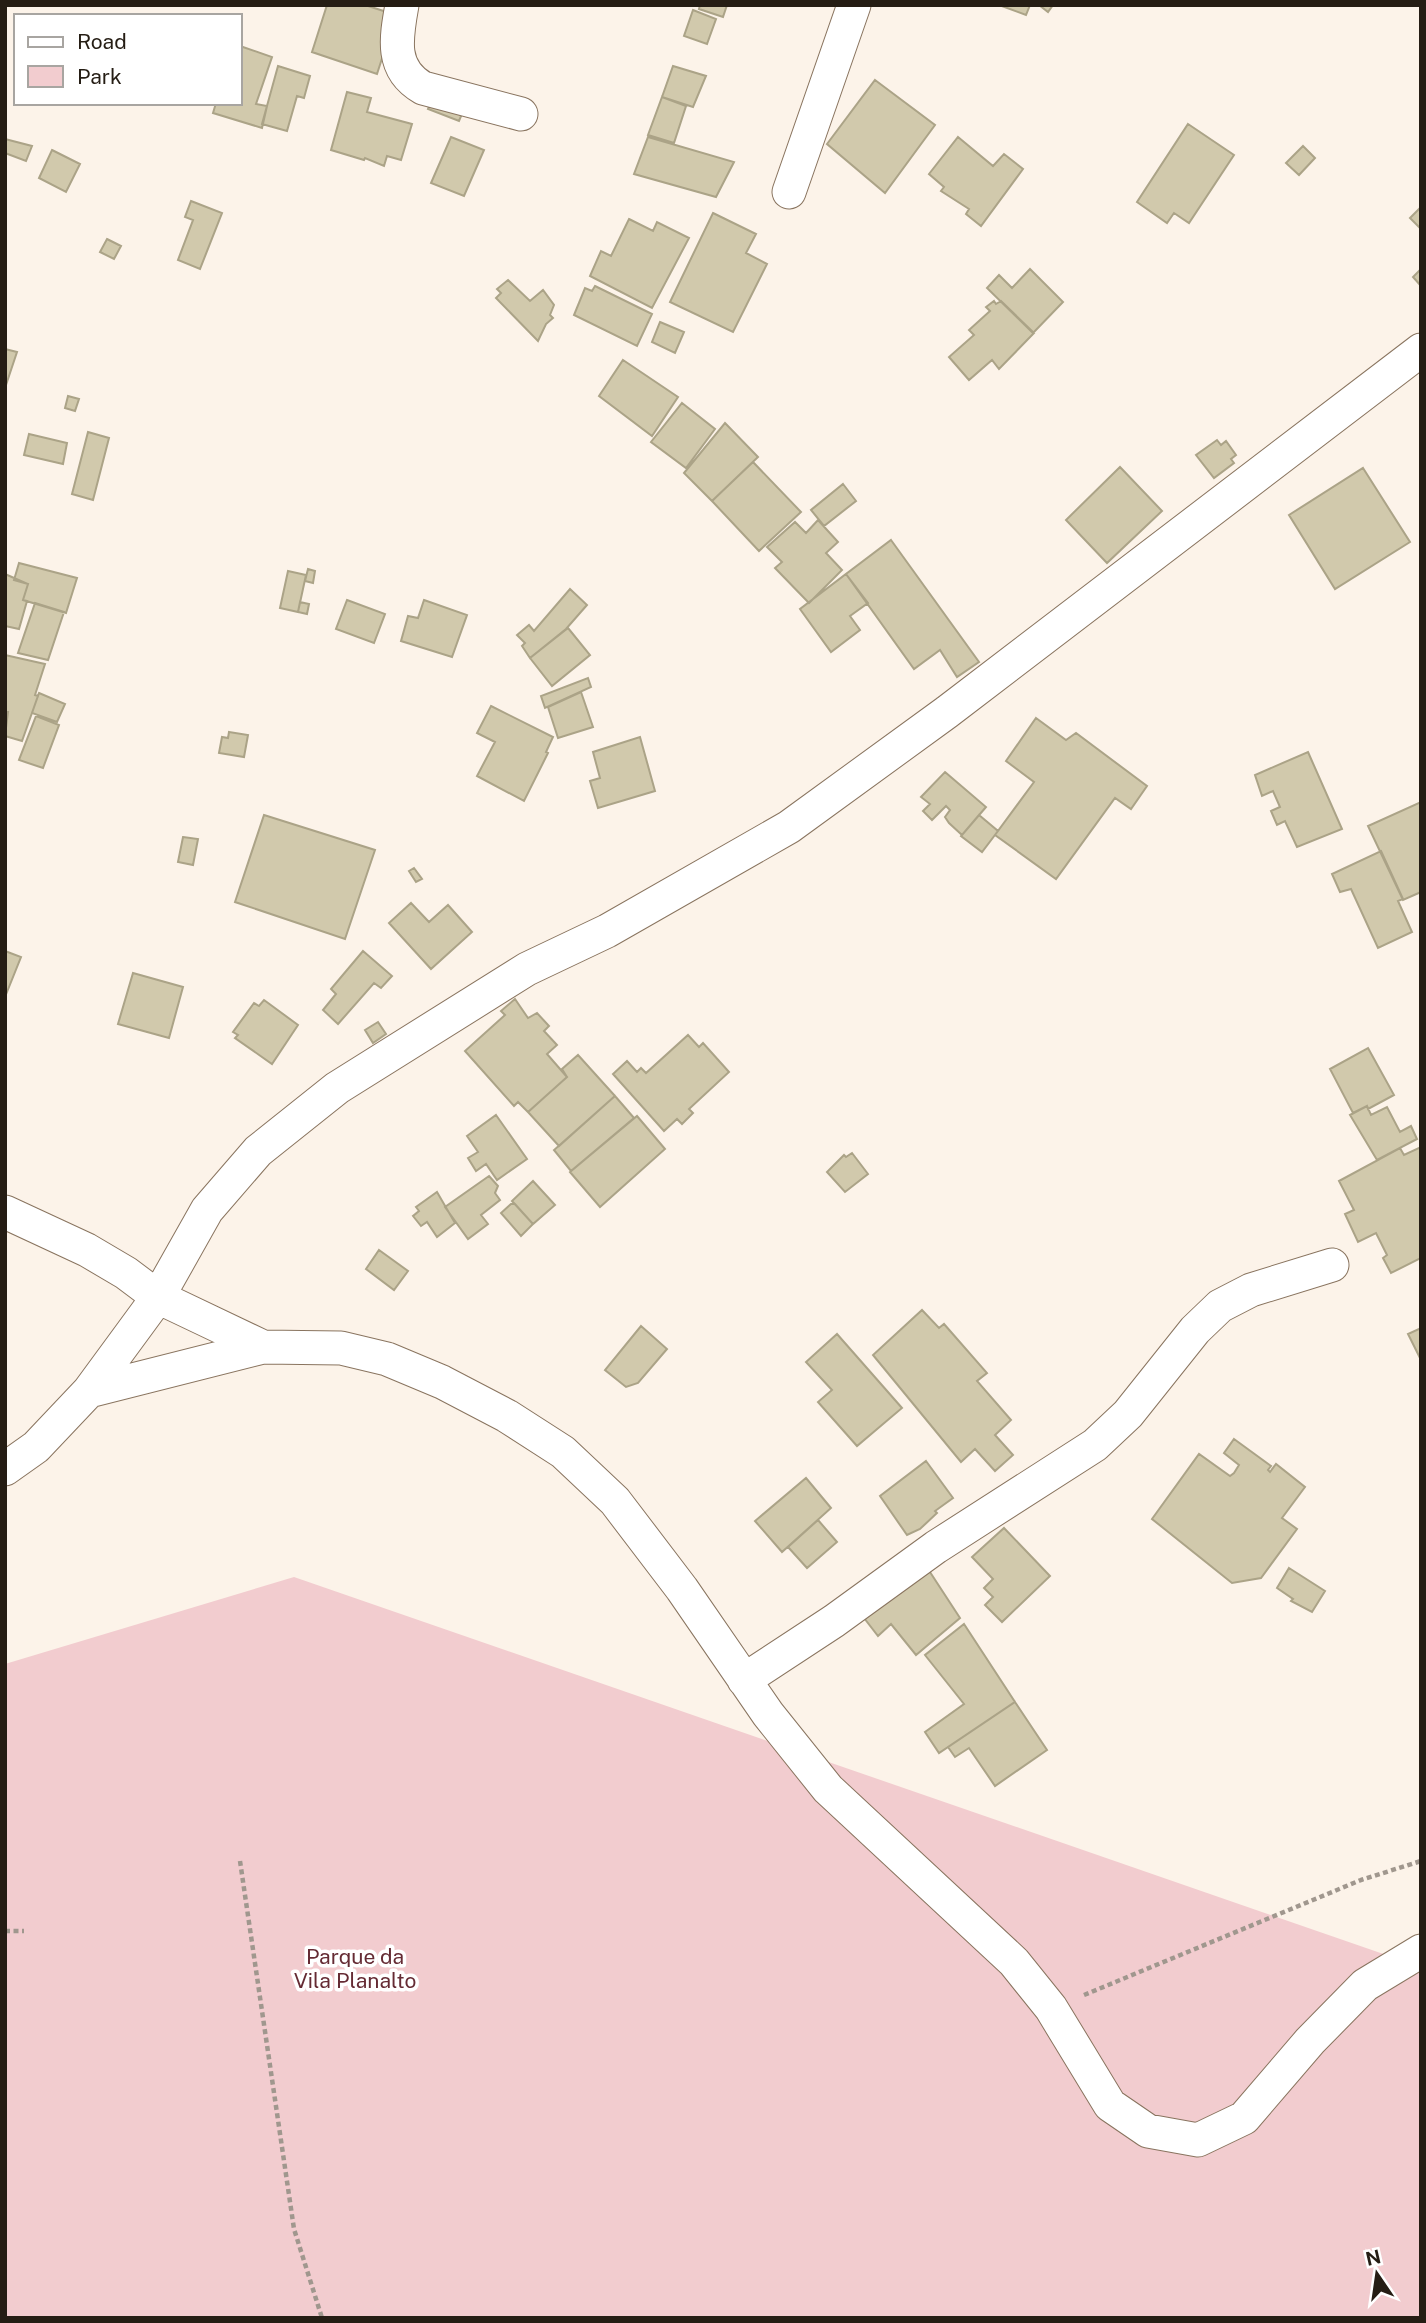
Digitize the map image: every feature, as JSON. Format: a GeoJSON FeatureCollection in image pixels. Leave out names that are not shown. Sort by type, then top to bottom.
{"type":"FeatureCollection","features":[{"type":"Feature","properties":{"kind":"street"},"geometry":{"type":"LineString","coordinates":[[402,5],[396,51],[401,68],[410,81],[423,88],[521,114]]}},
{"type":"Feature","properties":{"kind":"street"},"geometry":{"type":"LineString","coordinates":[[789,192],[854,5]]}},
{"type":"Feature","properties":{"kind":"street"},"geometry":{"type":"LineString","coordinates":[[5,1469],[36,1447],[89,1391],[158,1297],[207,1210],[258,1151],[337,1088],[527,969],[607,931],[789,827],[947,712],[1421,350]]}},
{"type":"Feature","properties":{"kind":"street"},"geometry":{"type":"LineString","coordinates":[[5,1212],[87,1250],[126,1273],[158,1297],[263,1347]]}},
{"type":"Feature","properties":{"kind":"street"},"geometry":{"type":"LineString","coordinates":[[744,1680],[834,1621],[936,1547],[1094,1445],[1128,1414],[1195,1330],[1220,1306],[1251,1290],[1332,1265]]}},
{"type":"Feature","properties":{"kind":"street"},"geometry":{"type":"LineString","coordinates":[[89,1391],[263,1347],[341,1348],[387,1359],[442,1382],[507,1416],[563,1452],[615,1501],[682,1589],[744,1680],[828,1789],[1014,1962],[1051,2008],[1110,2105],[1148,2131],[1198,2140],[1244,2118],[1310,2041],[1365,1985],[1421,1951]]}},
{"type":"Feature","properties":{"kind":"path"},"geometry":{"type":"LineString","coordinates":[[240,1861],[294,2229],[322,2318]]}},
{"type":"Feature","properties":{"kind":"path"},"geometry":{"type":"LineString","coordinates":[[1051,2008],[1361,1880],[1421,1861]]}},
{"type":"Feature","properties":{"kind":"path"},"geometry":{"type":"LineString","coordinates":[[5,1931],[24,1931]]}},
{"type":"Feature","properties":{"kind":"green space","name":"Parque da Vila Planalto"},"geometry":{"type":"Polygon","coordinates":[[[294,1577],[1421,1967],[1421,2318],[5,2318],[5,1664],[294,1577]]]}},
{"type":"Feature","properties":{"kind":"building"},"geometry":{"type":"Polygon","coordinates":[[[327,5],[365,5],[396,15],[377,74],[312,52],[327,5]]]}},
{"type":"Feature","properties":{"kind":"building"},"geometry":{"type":"Polygon","coordinates":[[[700,5],[727,5],[723,17],[699,9],[700,5]]]}},
{"type":"Feature","properties":{"kind":"building"},"geometry":{"type":"Polygon","coordinates":[[[999,5],[1030,5],[1026,15],[999,5]]]}},
{"type":"Feature","properties":{"kind":"building"},"geometry":{"type":"Polygon","coordinates":[[[1039,5],[1053,5],[1048,12],[1039,5]]]}},
{"type":"Feature","properties":{"kind":"building"},"geometry":{"type":"Polygon","coordinates":[[[693,10],[716,19],[707,44],[684,36],[693,10]]]}},
{"type":"Feature","properties":{"kind":"building"},"geometry":{"type":"Polygon","coordinates":[[[242,47],[272,57],[256,104],[267,106],[262,128],[213,113],[215,105],[242,105],[242,47]]]}},
{"type":"Feature","properties":{"kind":"building"},"geometry":{"type":"Polygon","coordinates":[[[278,66],[310,76],[304,98],[297,96],[287,131],[262,124],[278,66]]]}},
{"type":"Feature","properties":{"kind":"building"},"geometry":{"type":"Polygon","coordinates":[[[673,66],[706,76],[693,107],[662,97],[673,66]]]}},
{"type":"Feature","properties":{"kind":"building"},"geometry":{"type":"Polygon","coordinates":[[[875,80],[935,125],[885,193],[827,144],[875,80]]]}},
{"type":"Feature","properties":{"kind":"building"},"geometry":{"type":"Polygon","coordinates":[[[347,92],[371,98],[367,112],[412,124],[401,160],[387,156],[384,166],[365,158],[364,160],[331,150],[347,92]]]}},
{"type":"Feature","properties":{"kind":"building"},"geometry":{"type":"Polygon","coordinates":[[[662,97],[686,106],[674,143],[648,135],[662,97]]]}},
{"type":"Feature","properties":{"kind":"building"},"geometry":{"type":"Polygon","coordinates":[[[433,98],[464,109],[459,121],[428,109],[433,98]]]}},
{"type":"Feature","properties":{"kind":"building"},"geometry":{"type":"Polygon","coordinates":[[[1188,124],[1234,155],[1189,223],[1174,213],[1167,223],[1137,202],[1188,124]]]}},
{"type":"Feature","properties":{"kind":"building"},"geometry":{"type":"Polygon","coordinates":[[[451,137],[484,150],[464,196],[431,183],[451,137]]]}},
{"type":"Feature","properties":{"kind":"building"},"geometry":{"type":"Polygon","coordinates":[[[648,137],[734,162],[716,197],[634,174],[648,137]]]}},
{"type":"Feature","properties":{"kind":"building"},"geometry":{"type":"Polygon","coordinates":[[[958,137],[993,166],[1004,154],[1023,169],[981,226],[966,214],[969,209],[941,191],[944,187],[929,174],[958,137]]]}},
{"type":"Feature","properties":{"kind":"building"},"geometry":{"type":"Polygon","coordinates":[[[5,139],[32,146],[26,161],[5,153],[5,139]]]}},
{"type":"Feature","properties":{"kind":"building"},"geometry":{"type":"Polygon","coordinates":[[[1303,146],[1315,158],[1299,175],[1286,163],[1303,146]]]}},
{"type":"Feature","properties":{"kind":"building"},"geometry":{"type":"Polygon","coordinates":[[[52,150],[80,164],[66,192],[39,178],[52,150]]]}},
{"type":"Feature","properties":{"kind":"building"},"geometry":{"type":"Polygon","coordinates":[[[191,201],[222,213],[200,269],[178,260],[193,220],[185,217],[191,201]]]}},
{"type":"Feature","properties":{"kind":"building"},"geometry":{"type":"Polygon","coordinates":[[[1421,207],[1421,229],[1410,218],[1421,207]]]}},
{"type":"Feature","properties":{"kind":"building"},"geometry":{"type":"Polygon","coordinates":[[[713,213],[756,234],[746,253],[767,264],[733,332],[670,302],[713,213]]]}},
{"type":"Feature","properties":{"kind":"building"},"geometry":{"type":"Polygon","coordinates":[[[629,219],[653,231],[657,222],[689,238],[652,308],[590,276],[601,251],[611,256],[629,219]]]}},
{"type":"Feature","properties":{"kind":"building"},"geometry":{"type":"Polygon","coordinates":[[[107,239],[121,246],[114,259],[100,252],[107,239]]]}},
{"type":"Feature","properties":{"kind":"building"},"geometry":{"type":"Polygon","coordinates":[[[1030,269],[1063,302],[1033,333],[987,288],[999,275],[1012,288],[1030,269]]]}},
{"type":"Feature","properties":{"kind":"building"},"geometry":{"type":"Polygon","coordinates":[[[1421,269],[1421,286],[1413,277],[1421,269]]]}},
{"type":"Feature","properties":{"kind":"building"},"geometry":{"type":"Polygon","coordinates":[[[508,280],[530,301],[543,290],[554,305],[550,315],[553,318],[546,324],[538,341],[496,298],[501,293],[497,289],[508,280]]]}},
{"type":"Feature","properties":{"kind":"building"},"geometry":{"type":"Polygon","coordinates":[[[595,286],[652,314],[637,346],[574,315],[585,288],[592,291],[595,286]]]}},
{"type":"Feature","properties":{"kind":"building"},"geometry":{"type":"Polygon","coordinates":[[[994,301],[996,304],[1001,301],[1034,333],[999,369],[992,360],[969,380],[949,357],[974,335],[969,330],[990,311],[986,307],[994,301]]]}},
{"type":"Feature","properties":{"kind":"building"},"geometry":{"type":"Polygon","coordinates":[[[660,322],[684,332],[675,353],[652,342],[660,322]]]}},
{"type":"Feature","properties":{"kind":"building"},"geometry":{"type":"Polygon","coordinates":[[[5,349],[17,352],[5,388],[5,349]]]}},
{"type":"Feature","properties":{"kind":"building"},"geometry":{"type":"Polygon","coordinates":[[[623,360],[678,397],[652,436],[599,396],[623,360]]]}},
{"type":"Feature","properties":{"kind":"building"},"geometry":{"type":"Polygon","coordinates":[[[68,396],[79,399],[75,411],[65,408],[68,396]]]}},
{"type":"Feature","properties":{"kind":"building"},"geometry":{"type":"Polygon","coordinates":[[[682,403],[715,429],[686,468],[651,442],[682,403]]]}},
{"type":"Feature","properties":{"kind":"building"},"geometry":{"type":"Polygon","coordinates":[[[725,423],[758,457],[712,501],[684,473],[725,423]]]}},
{"type":"Feature","properties":{"kind":"building"},"geometry":{"type":"Polygon","coordinates":[[[88,432],[109,438],[93,500],[72,494],[88,432]]]}},
{"type":"Feature","properties":{"kind":"building"},"geometry":{"type":"Polygon","coordinates":[[[29,434],[67,443],[63,464],[24,455],[29,434]]]}},
{"type":"Feature","properties":{"kind":"building"},"geometry":{"type":"Polygon","coordinates":[[[1217,440],[1221,445],[1226,441],[1236,455],[1231,459],[1234,463],[1214,478],[1196,455],[1217,440]]]}},
{"type":"Feature","properties":{"kind":"building"},"geometry":{"type":"Polygon","coordinates":[[[753,462],[801,512],[759,551],[712,501],[753,462]]]}},
{"type":"Feature","properties":{"kind":"building"},"geometry":{"type":"Polygon","coordinates":[[[1120,467],[1162,511],[1107,563],[1066,520],[1120,467]]]}},
{"type":"Feature","properties":{"kind":"building"},"geometry":{"type":"Polygon","coordinates":[[[1363,468],[1410,542],[1335,589],[1289,515],[1363,468]]]}},
{"type":"Feature","properties":{"kind":"building"},"geometry":{"type":"Polygon","coordinates":[[[843,484],[856,501],[824,526],[811,510],[843,484]]]}},
{"type":"Feature","properties":{"kind":"building"},"geometry":{"type":"Polygon","coordinates":[[[818,520],[838,542],[826,553],[842,570],[809,603],[775,568],[782,562],[767,547],[795,522],[806,533],[818,520]]]}},
{"type":"Feature","properties":{"kind":"building"},"geometry":{"type":"Polygon","coordinates":[[[891,540],[979,662],[957,677],[940,650],[914,669],[846,574],[891,540]]]}},
{"type":"Feature","properties":{"kind":"building"},"geometry":{"type":"Polygon","coordinates":[[[19,563],[77,578],[66,613],[23,600],[28,584],[14,580],[19,563]]]}},
{"type":"Feature","properties":{"kind":"building"},"geometry":{"type":"Polygon","coordinates":[[[308,569],[315,571],[313,583],[305,581],[308,569]]]}},
{"type":"Feature","properties":{"kind":"building"},"geometry":{"type":"Polygon","coordinates":[[[288,571],[306,575],[298,612],[280,608],[288,571]]]}},
{"type":"Feature","properties":{"kind":"building"},"geometry":{"type":"Polygon","coordinates":[[[5,574],[28,584],[23,600],[27,601],[19,629],[5,626],[5,574]]]}},
{"type":"Feature","properties":{"kind":"building"},"geometry":{"type":"Polygon","coordinates":[[[846,574],[868,603],[850,616],[860,630],[831,652],[800,609],[846,574]]]}},
{"type":"Feature","properties":{"kind":"building"},"geometry":{"type":"Polygon","coordinates":[[[570,589],[587,605],[566,629],[530,658],[522,646],[525,643],[517,635],[529,625],[534,631],[570,589]]]}},
{"type":"Feature","properties":{"kind":"building"},"geometry":{"type":"Polygon","coordinates":[[[347,600],[385,614],[374,643],[336,629],[347,600]]]}},
{"type":"Feature","properties":{"kind":"building"},"geometry":{"type":"Polygon","coordinates":[[[424,600],[467,615],[452,657],[401,641],[408,616],[418,618],[424,600]]]}},
{"type":"Feature","properties":{"kind":"building"},"geometry":{"type":"Polygon","coordinates":[[[300,602],[309,604],[307,614],[298,612],[300,602]]]}},
{"type":"Feature","properties":{"kind":"building"},"geometry":{"type":"Polygon","coordinates":[[[35,603],[64,612],[48,660],[18,653],[35,603]]]}},
{"type":"Feature","properties":{"kind":"building"},"geometry":{"type":"Polygon","coordinates":[[[568,628],[590,655],[552,686],[530,658],[568,628]]]}},
{"type":"Feature","properties":{"kind":"building"},"geometry":{"type":"Polygon","coordinates":[[[5,655],[45,664],[35,695],[38,696],[22,741],[5,736],[8,712],[5,712],[5,655]]]}},
{"type":"Feature","properties":{"kind":"building"},"geometry":{"type":"Polygon","coordinates":[[[588,678],[591,687],[545,708],[541,696],[588,678]]]}},
{"type":"Feature","properties":{"kind":"building"},"geometry":{"type":"Polygon","coordinates":[[[581,692],[593,727],[558,738],[548,707],[581,692]]]}},
{"type":"Feature","properties":{"kind":"building"},"geometry":{"type":"Polygon","coordinates":[[[39,693],[65,704],[57,722],[32,713],[39,693]]]}},
{"type":"Feature","properties":{"kind":"building"},"geometry":{"type":"Polygon","coordinates":[[[491,706],[553,737],[524,801],[477,776],[495,742],[477,733],[491,706]]]}},
{"type":"Feature","properties":{"kind":"building"},"geometry":{"type":"Polygon","coordinates":[[[36,716],[59,725],[43,768],[19,760],[36,716]]]}},
{"type":"Feature","properties":{"kind":"building"},"geometry":{"type":"Polygon","coordinates":[[[1036,718],[1066,740],[1076,733],[1147,786],[1131,809],[1115,798],[1056,879],[995,835],[1034,782],[1006,761],[1036,718]]]}},
{"type":"Feature","properties":{"kind":"building"},"geometry":{"type":"Polygon","coordinates":[[[229,732],[248,735],[244,757],[219,753],[222,737],[228,738],[229,732]]]}},
{"type":"Feature","properties":{"kind":"building"},"geometry":{"type":"Polygon","coordinates":[[[640,737],[655,791],[598,808],[590,781],[600,778],[593,752],[640,737]]]}},
{"type":"Feature","properties":{"kind":"building"},"geometry":{"type":"Polygon","coordinates":[[[1308,752],[1342,829],[1297,847],[1285,821],[1277,825],[1271,811],[1280,807],[1273,791],[1262,796],[1255,775],[1308,752]]]}},
{"type":"Feature","properties":{"kind":"building"},"geometry":{"type":"Polygon","coordinates":[[[945,772],[986,807],[962,835],[945,817],[950,810],[946,806],[932,820],[923,811],[930,804],[921,797],[945,772]]]}},
{"type":"Feature","properties":{"kind":"building"},"geometry":{"type":"Polygon","coordinates":[[[1421,802],[1421,892],[1403,900],[1368,826],[1421,802]]]}},
{"type":"Feature","properties":{"kind":"building"},"geometry":{"type":"Polygon","coordinates":[[[264,815],[375,850],[345,939],[235,902],[264,815]]]}},
{"type":"Feature","properties":{"kind":"building"},"geometry":{"type":"Polygon","coordinates":[[[979,815],[998,831],[982,852],[961,836],[979,815]]]}},
{"type":"Feature","properties":{"kind":"building"},"geometry":{"type":"Polygon","coordinates":[[[183,837],[198,839],[193,865],[178,862],[183,837]]]}},
{"type":"Feature","properties":{"kind":"building"},"geometry":{"type":"Polygon","coordinates":[[[1381,851],[1403,899],[1398,901],[1412,932],[1378,948],[1351,889],[1340,892],[1332,874],[1381,851]]]}},
{"type":"Feature","properties":{"kind":"building"},"geometry":{"type":"Polygon","coordinates":[[[414,868],[422,879],[416,882],[409,871],[414,868]]]}},
{"type":"Feature","properties":{"kind":"building"},"geometry":{"type":"Polygon","coordinates":[[[411,903],[429,922],[448,905],[472,932],[431,969],[389,923],[411,903]]]}},
{"type":"Feature","properties":{"kind":"building"},"geometry":{"type":"Polygon","coordinates":[[[5,951],[21,957],[5,997],[5,951]]]}},
{"type":"Feature","properties":{"kind":"building"},"geometry":{"type":"Polygon","coordinates":[[[363,951],[392,976],[381,988],[374,983],[338,1024],[323,1010],[336,994],[331,989],[363,951]]]}},
{"type":"Feature","properties":{"kind":"building"},"geometry":{"type":"Polygon","coordinates":[[[133,973],[183,987],[169,1038],[118,1024],[133,973]]]}},
{"type":"Feature","properties":{"kind":"building"},"geometry":{"type":"Polygon","coordinates":[[[515,999],[528,1018],[537,1013],[549,1026],[544,1031],[557,1045],[547,1054],[567,1077],[528,1112],[518,1102],[514,1106],[465,1051],[505,1015],[501,1011],[515,999]]]}},
{"type":"Feature","properties":{"kind":"building"},"geometry":{"type":"Polygon","coordinates":[[[264,1000],[298,1025],[272,1064],[235,1038],[238,1035],[233,1032],[254,1003],[259,1006],[264,1000]]]}},
{"type":"Feature","properties":{"kind":"building"},"geometry":{"type":"Polygon","coordinates":[[[378,1022],[386,1034],[373,1043],[365,1030],[378,1022]]]}},
{"type":"Feature","properties":{"kind":"building"},"geometry":{"type":"Polygon","coordinates":[[[688,1035],[699,1047],[703,1043],[729,1072],[689,1109],[693,1113],[682,1124],[677,1119],[664,1131],[613,1074],[627,1061],[637,1072],[641,1068],[646,1073],[688,1035]]]}},
{"type":"Feature","properties":{"kind":"building"},"geometry":{"type":"Polygon","coordinates":[[[1368,1048],[1394,1095],[1368,1109],[1367,1106],[1353,1113],[1330,1069],[1368,1048]]]}},
{"type":"Feature","properties":{"kind":"building"},"geometry":{"type":"Polygon","coordinates":[[[578,1055],[615,1096],[559,1146],[528,1112],[567,1077],[562,1069],[578,1055]]]}},
{"type":"Feature","properties":{"kind":"building"},"geometry":{"type":"Polygon","coordinates":[[[615,1096],[634,1118],[571,1171],[554,1150],[615,1096]]]}},
{"type":"Feature","properties":{"kind":"building"},"geometry":{"type":"Polygon","coordinates":[[[1367,1106],[1371,1115],[1387,1107],[1400,1132],[1411,1126],[1417,1139],[1377,1160],[1350,1115],[1367,1106]]]}},
{"type":"Feature","properties":{"kind":"building"},"geometry":{"type":"Polygon","coordinates":[[[496,1115],[527,1159],[497,1180],[486,1164],[476,1171],[468,1158],[478,1152],[467,1136],[496,1115]]]}},
{"type":"Feature","properties":{"kind":"building"},"geometry":{"type":"Polygon","coordinates":[[[637,1116],[665,1149],[600,1207],[570,1172],[637,1116]]]}},
{"type":"Feature","properties":{"kind":"building"},"geometry":{"type":"Polygon","coordinates":[[[1421,1147],[1421,1258],[1391,1273],[1383,1258],[1387,1255],[1376,1233],[1358,1242],[1345,1214],[1354,1210],[1339,1181],[1400,1148],[1404,1155],[1421,1147]]]}},
{"type":"Feature","properties":{"kind":"building"},"geometry":{"type":"Polygon","coordinates":[[[852,1153],[868,1174],[845,1192],[827,1172],[844,1155],[846,1157],[852,1153]]]}},
{"type":"Feature","properties":{"kind":"building"},"geometry":{"type":"Polygon","coordinates":[[[489,1176],[498,1186],[495,1193],[500,1200],[481,1215],[488,1224],[468,1239],[445,1207],[489,1176]]]}},
{"type":"Feature","properties":{"kind":"building"},"geometry":{"type":"Polygon","coordinates":[[[533,1181],[555,1205],[533,1224],[512,1201],[533,1181]]]}},
{"type":"Feature","properties":{"kind":"building"},"geometry":{"type":"Polygon","coordinates":[[[437,1192],[455,1223],[437,1237],[427,1222],[421,1226],[413,1216],[419,1211],[416,1207],[437,1192]]]}},
{"type":"Feature","properties":{"kind":"building"},"geometry":{"type":"Polygon","coordinates":[[[511,1204],[515,1204],[533,1224],[521,1236],[501,1213],[511,1204]]]}},
{"type":"Feature","properties":{"kind":"building"},"geometry":{"type":"Polygon","coordinates":[[[379,1250],[408,1271],[394,1290],[366,1269],[379,1250]]]}},
{"type":"Feature","properties":{"kind":"building"},"geometry":{"type":"Polygon","coordinates":[[[922,1310],[939,1328],[944,1324],[987,1373],[977,1381],[1011,1420],[995,1435],[1013,1455],[995,1471],[975,1449],[961,1462],[873,1355],[922,1310]]]}},
{"type":"Feature","properties":{"kind":"building"},"geometry":{"type":"Polygon","coordinates":[[[641,1326],[667,1349],[638,1383],[626,1387],[605,1370],[641,1326]]]}},
{"type":"Feature","properties":{"kind":"building"},"geometry":{"type":"Polygon","coordinates":[[[1421,1328],[1421,1357],[1420,1358],[1408,1334],[1421,1328]]]}},
{"type":"Feature","properties":{"kind":"building"},"geometry":{"type":"Polygon","coordinates":[[[837,1334],[902,1408],[857,1446],[818,1402],[832,1390],[806,1362],[837,1334]]]}},
{"type":"Feature","properties":{"kind":"building"},"geometry":{"type":"Polygon","coordinates":[[[1234,1439],[1271,1466],[1268,1470],[1270,1472],[1276,1464],[1305,1487],[1282,1518],[1297,1529],[1261,1578],[1232,1583],[1152,1519],[1199,1454],[1230,1476],[1234,1473],[1239,1465],[1224,1453],[1234,1439]]]}},
{"type":"Feature","properties":{"kind":"building"},"geometry":{"type":"Polygon","coordinates":[[[926,1461],[953,1498],[935,1511],[937,1513],[920,1529],[907,1535],[880,1496],[926,1461]]]}},
{"type":"Feature","properties":{"kind":"building"},"geometry":{"type":"Polygon","coordinates":[[[806,1478],[831,1508],[782,1552],[755,1521],[806,1478]]]}},
{"type":"Feature","properties":{"kind":"building"},"geometry":{"type":"Polygon","coordinates":[[[818,1520],[837,1542],[807,1568],[788,1547],[818,1520]]]}},
{"type":"Feature","properties":{"kind":"building"},"geometry":{"type":"Polygon","coordinates":[[[1004,1528],[1050,1576],[1002,1622],[985,1605],[993,1597],[984,1588],[993,1579],[972,1557],[1004,1528]]]}},
{"type":"Feature","properties":{"kind":"building"},"geometry":{"type":"Polygon","coordinates":[[[1289,1568],[1325,1591],[1312,1612],[1291,1601],[1293,1599],[1277,1588],[1289,1568]]]}},
{"type":"Feature","properties":{"kind":"building"},"geometry":{"type":"Polygon","coordinates":[[[928,1569],[960,1618],[916,1655],[891,1624],[878,1636],[861,1614],[928,1569]]]}},
{"type":"Feature","properties":{"kind":"building"},"geometry":{"type":"Polygon","coordinates":[[[964,1624],[1015,1702],[939,1753],[925,1732],[964,1704],[925,1655],[964,1624]]]}},
{"type":"Feature","properties":{"kind":"building"},"geometry":{"type":"Polygon","coordinates":[[[1015,1702],[1047,1750],[995,1786],[969,1748],[955,1757],[948,1747],[1015,1702]]]}}]}
